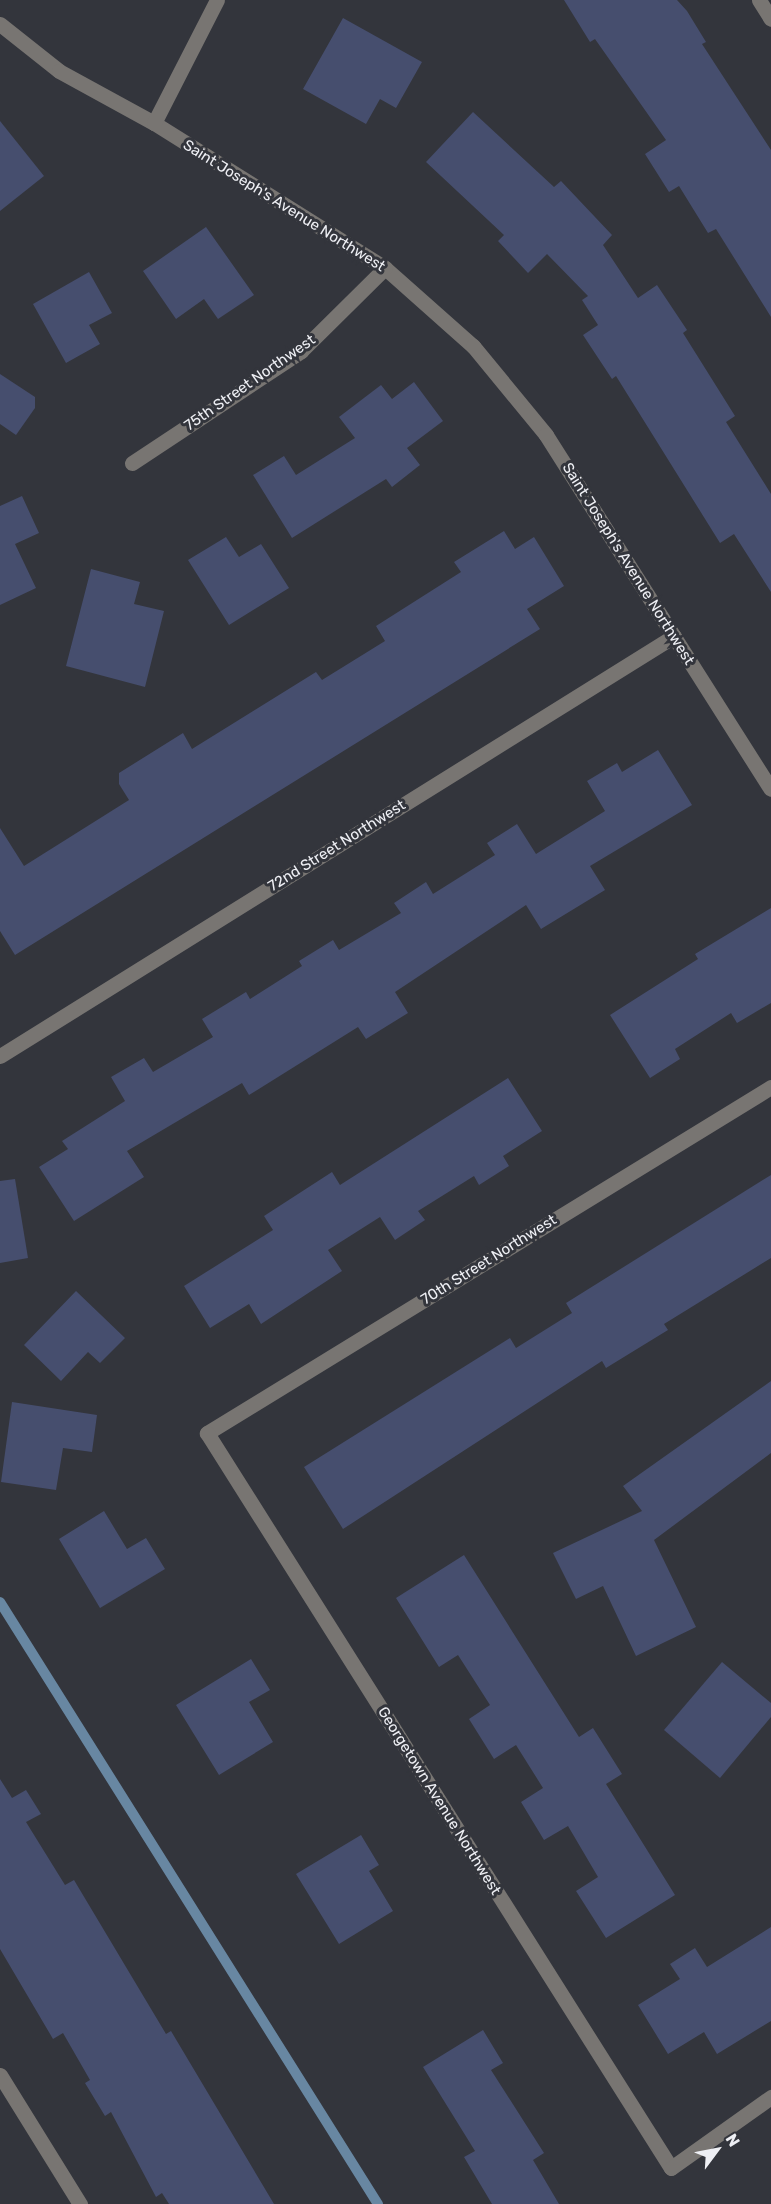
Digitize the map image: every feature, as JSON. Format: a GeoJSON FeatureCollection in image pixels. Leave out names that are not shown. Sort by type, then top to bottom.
{"type":"FeatureCollection","features":[{"type":"Feature","properties":{"kind":"street"},"geometry":{"type":"LineString","coordinates":[[153,123],[217,0]]}},
{"type":"Feature","properties":{"kind":"street"},"geometry":{"type":"LineString","coordinates":[[759,0],[771,20]]}},
{"type":"Feature","properties":{"kind":"street","name":"Saint Joseph's Avenue Northwest"},"geometry":{"type":"LineString","coordinates":[[0,24],[59,71],[153,123],[385,268],[473,346],[546,435],[771,789]]}},
{"type":"Feature","properties":{"kind":"street","name":"75th Street Northwest"},"geometry":{"type":"LineString","coordinates":[[132,463],[301,351],[385,268]]}},
{"type":"Feature","properties":{"kind":"street","name":"72nd Street Northwest"},"geometry":{"type":"LineString","coordinates":[[0,1056],[674,636]]}},
{"type":"Feature","properties":{"kind":"street","name":"70th Street Northwest"},"geometry":{"type":"LineString","coordinates":[[207,1433],[771,1088]]}},
{"type":"Feature","properties":{"kind":"street","name":"Georgetown Avenue Northwest"},"geometry":{"type":"LineString","coordinates":[[207,1433],[671,2168],[771,2097]]}},
{"type":"Feature","properties":{"kind":"street"},"geometry":{"type":"LineString","coordinates":[[0,2075],[80,2204]]}},
{"type":"Feature","properties":{"kind":"building"},"geometry":{"type":"Polygon","coordinates":[[[564,0],[677,0],[687,11],[706,42],[702,44],[771,150],[771,317],[716,229],[708,233],[679,186],[669,192],[645,154],[666,140],[595,39],[590,42],[564,0]]]}},
{"type":"Feature","properties":{"kind":"building"},"geometry":{"type":"Polygon","coordinates":[[[343,18],[422,62],[396,108],[380,99],[366,124],[303,89],[343,18]]]}},
{"type":"Feature","properties":{"kind":"building"},"geometry":{"type":"Polygon","coordinates":[[[473,112],[554,187],[561,181],[612,235],[603,245],[638,298],[657,285],[687,330],[683,333],[735,416],[726,422],[771,494],[771,592],[734,534],[720,543],[616,376],[612,379],[583,335],[598,325],[582,300],[588,296],[547,254],[528,273],[498,241],[504,235],[426,162],[473,112]]]}},
{"type":"Feature","properties":{"kind":"building"},"geometry":{"type":"Polygon","coordinates":[[[0,121],[44,176],[0,211],[0,121]]]}},
{"type":"Feature","properties":{"kind":"building"},"geometry":{"type":"Polygon","coordinates":[[[206,227],[254,295],[218,319],[204,299],[176,319],[143,271],[206,227]]]}},
{"type":"Feature","properties":{"kind":"building"},"geometry":{"type":"Polygon","coordinates":[[[89,272],[112,313],[89,325],[100,344],[66,363],[33,304],[89,272]]]}},
{"type":"Feature","properties":{"kind":"building"},"geometry":{"type":"Polygon","coordinates":[[[0,374],[35,397],[35,408],[16,435],[0,424],[0,374]]]}},
{"type":"Feature","properties":{"kind":"building"},"geometry":{"type":"Polygon","coordinates":[[[414,382],[443,421],[407,448],[420,465],[392,487],[386,479],[292,538],[253,475],[284,456],[296,475],[355,438],[339,417],[381,385],[392,399],[414,382]]]}},
{"type":"Feature","properties":{"kind":"building"},"geometry":{"type":"Polygon","coordinates":[[[22,496],[39,533],[15,544],[36,588],[0,605],[0,506],[22,496]]]}},
{"type":"Feature","properties":{"kind":"building"},"geometry":{"type":"Polygon","coordinates":[[[504,531],[515,549],[534,537],[564,586],[527,609],[540,629],[15,955],[0,931],[0,828],[24,866],[129,800],[119,784],[119,773],[183,733],[192,749],[316,672],[322,680],[385,641],[376,626],[461,572],[454,562],[504,531]]]}},
{"type":"Feature","properties":{"kind":"building"},"geometry":{"type":"Polygon","coordinates":[[[226,537],[239,557],[261,544],[289,588],[229,625],[188,560],[226,537]]]}},
{"type":"Feature","properties":{"kind":"building"},"geometry":{"type":"Polygon","coordinates":[[[91,569],[140,582],[134,604],[164,611],[145,687],[66,666],[91,569]]]}},
{"type":"Feature","properties":{"kind":"building"},"geometry":{"type":"Polygon","coordinates":[[[658,750],[692,805],[590,866],[605,890],[541,929],[526,905],[395,992],[408,1013],[366,1039],[358,1027],[249,1095],[242,1083],[127,1151],[144,1177],[74,1221],[39,1167],[68,1149],[62,1141],[125,1101],[111,1077],[144,1058],[153,1072],[213,1037],[202,1019],[246,992],[250,999],[302,966],[299,961],[333,940],[339,950],[401,913],[394,903],[426,882],[433,894],[495,855],[487,843],[517,824],[536,854],[605,811],[587,781],[617,763],[622,772],[658,750]]]}},
{"type":"Feature","properties":{"kind":"building"},"geometry":{"type":"Polygon","coordinates":[[[771,908],[771,1003],[737,1023],[731,1013],[675,1049],[680,1059],[650,1078],[610,1015],[698,959],[695,954],[771,908]]]}},
{"type":"Feature","properties":{"kind":"building"},"geometry":{"type":"Polygon","coordinates":[[[508,1078],[542,1131],[503,1156],[509,1166],[479,1185],[474,1176],[418,1211],[425,1220],[395,1240],[380,1217],[328,1250],[342,1271],[261,1324],[249,1304],[210,1328],[184,1286],[273,1230],[264,1216],[332,1172],[340,1185],[508,1078]]]}},
{"type":"Feature","properties":{"kind":"building"},"geometry":{"type":"Polygon","coordinates":[[[771,1175],[771,1258],[664,1324],[668,1330],[606,1368],[602,1361],[343,1529],[304,1467],[510,1338],[516,1348],[572,1313],[566,1303],[771,1175]]]}},
{"type":"Feature","properties":{"kind":"building"},"geometry":{"type":"Polygon","coordinates":[[[15,1179],[28,1258],[0,1263],[0,1181],[15,1179]]]}},
{"type":"Feature","properties":{"kind":"building"},"geometry":{"type":"Polygon","coordinates":[[[76,1291],[125,1338],[100,1363],[88,1352],[61,1381],[24,1345],[76,1291]]]}},
{"type":"Feature","properties":{"kind":"building"},"geometry":{"type":"Polygon","coordinates":[[[771,1381],[771,1453],[654,1540],[696,1627],[636,1656],[603,1586],[576,1599],[553,1553],[642,1511],[623,1486],[771,1381]]]}},
{"type":"Feature","properties":{"kind":"building"},"geometry":{"type":"Polygon","coordinates":[[[12,1402],[97,1415],[92,1452],[63,1448],[56,1490],[1,1482],[12,1402]]]}},
{"type":"Feature","properties":{"kind":"building"},"geometry":{"type":"Polygon","coordinates":[[[104,1511],[127,1549],[146,1538],[165,1569],[100,1608],[59,1539],[104,1511]]]}},
{"type":"Feature","properties":{"kind":"building"},"geometry":{"type":"Polygon","coordinates":[[[464,1555],[579,1737],[593,1728],[622,1774],[606,1784],[675,1895],[606,1938],[576,1891],[598,1877],[568,1826],[544,1840],[521,1802],[543,1788],[516,1745],[494,1759],[469,1719],[490,1705],[458,1655],[439,1667],[396,1598],[464,1555]]]}},
{"type":"Feature","properties":{"kind":"building"},"geometry":{"type":"Polygon","coordinates":[[[251,1659],[270,1690],[249,1702],[273,1742],[219,1775],[176,1705],[251,1659]]]}},
{"type":"Feature","properties":{"kind":"building"},"geometry":{"type":"Polygon","coordinates":[[[722,1662],[771,1703],[771,1717],[720,1778],[664,1730],[722,1662]]]}},
{"type":"Feature","properties":{"kind":"building"},"geometry":{"type":"Polygon","coordinates":[[[0,1779],[12,1798],[26,1790],[41,1814],[26,1822],[65,1885],[74,1880],[166,2034],[171,2031],[274,2204],[169,2204],[162,2193],[156,2197],[111,2112],[105,2116],[85,2083],[90,2080],[63,2033],[53,2039],[0,1949],[0,1779]]]}},
{"type":"Feature","properties":{"kind":"building"},"geometry":{"type":"Polygon","coordinates":[[[361,1835],[379,1865],[369,1871],[393,1911],[339,1944],[296,1874],[361,1835]]]}},
{"type":"Feature","properties":{"kind":"building"},"geometry":{"type":"Polygon","coordinates":[[[771,1927],[771,2021],[717,2054],[704,2032],[668,2054],[638,2005],[680,1979],[670,1964],[695,1948],[707,1967],[771,1927]]]}},
{"type":"Feature","properties":{"kind":"building"},"geometry":{"type":"Polygon","coordinates":[[[483,2030],[503,2063],[491,2070],[544,2153],[533,2160],[559,2204],[492,2204],[464,2157],[475,2151],[423,2067],[483,2030]]]}},
{"type":"Feature","properties":{"kind":"waterway"},"geometry":{"type":"LineString","coordinates":[[0,1602],[378,2204]]}}]}
